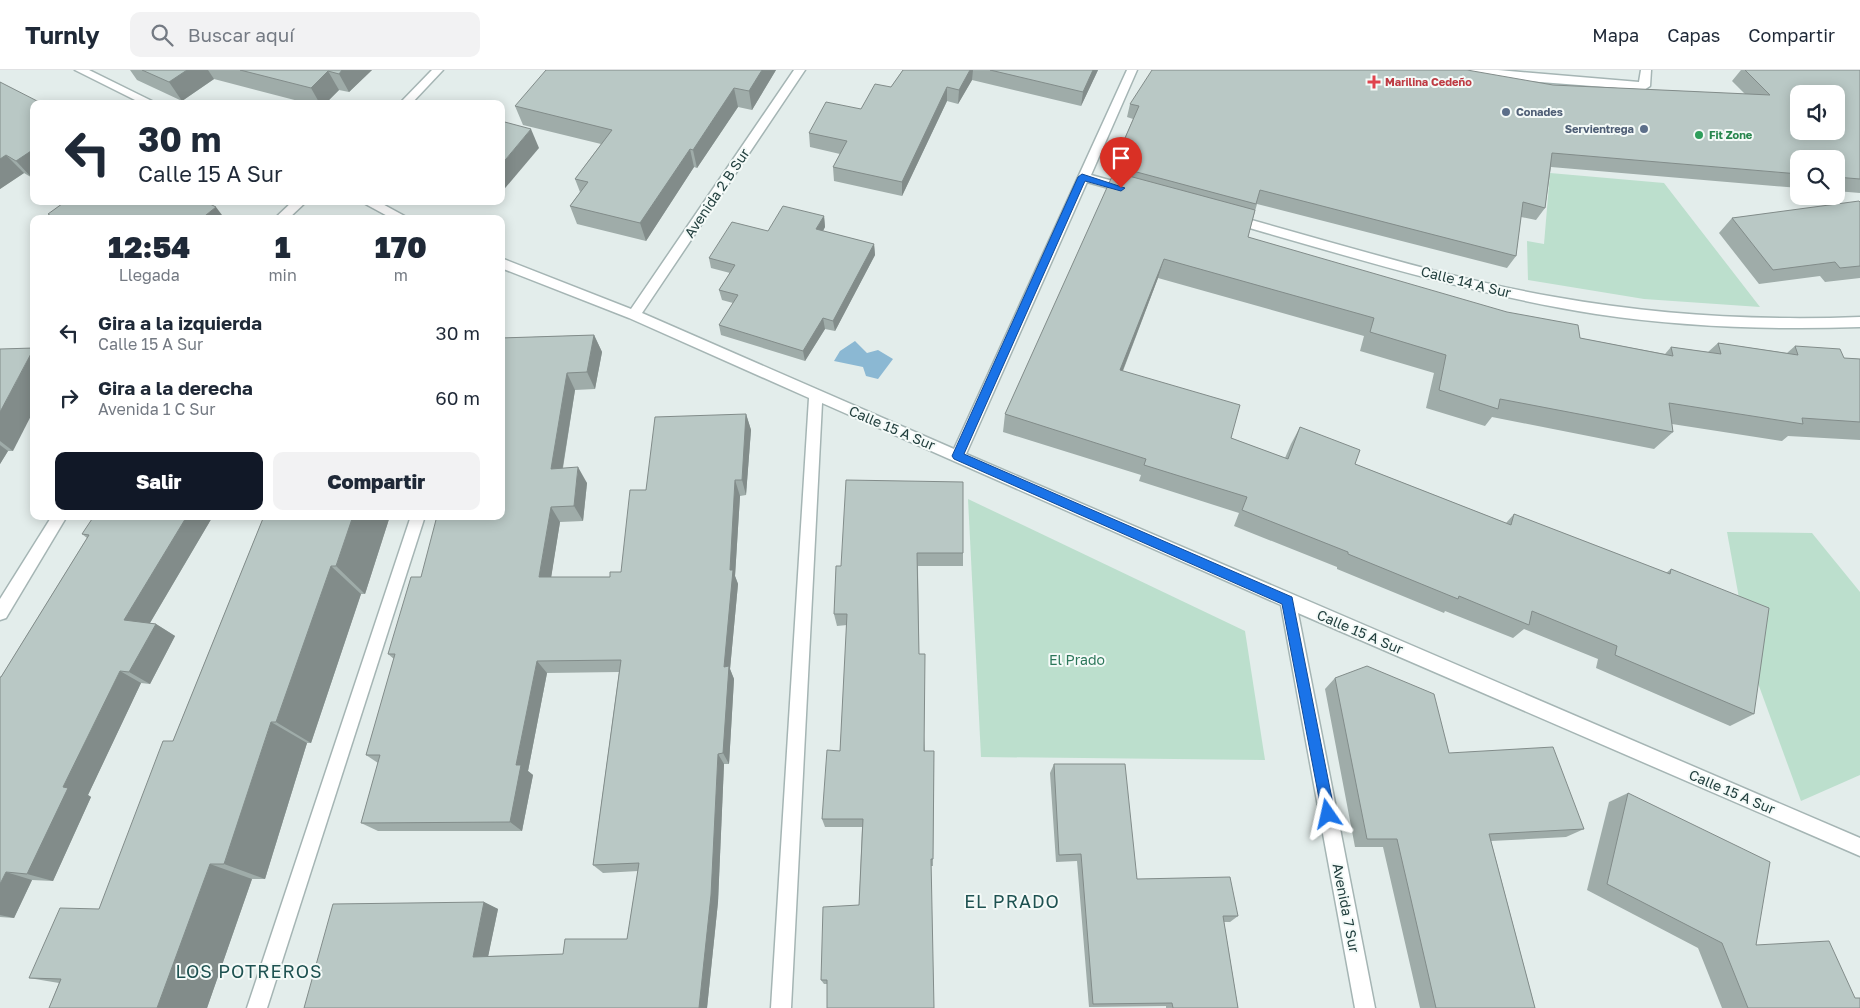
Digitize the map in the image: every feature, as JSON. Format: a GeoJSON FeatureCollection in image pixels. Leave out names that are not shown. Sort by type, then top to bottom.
{"type":"FeatureCollection","features":[{"type":"Feature","properties":{"kind":"street"},"geometry":{"type":"LineString","coordinates":[[80,70],[144,100]]}},
{"type":"Feature","properties":{"kind":"street"},"geometry":{"type":"LineString","coordinates":[[408,100],[438,70]]}},
{"type":"Feature","properties":{"kind":"street","name":"Avenida 2 B Sur"},"geometry":{"type":"LineString","coordinates":[[634,315],[800,70]]}},
{"type":"Feature","properties":{"kind":"street"},"geometry":{"type":"LineString","coordinates":[[958,456],[1082,177],[1132,70]]}},
{"type":"Feature","properties":{"kind":"street"},"geometry":{"type":"LineString","coordinates":[[1475,70],[1514,76],[1644,86],[1646,70]]}},
{"type":"Feature","properties":{"kind":"street"},"geometry":{"type":"LineString","coordinates":[[1082,177],[1140,193]]}},
{"type":"Feature","properties":{"kind":"street"},"geometry":{"type":"LineString","coordinates":[[285,215],[296,205]]}},
{"type":"Feature","properties":{"kind":"street"},"geometry":{"type":"LineString","coordinates":[[374,205],[396,215]]}},
{"type":"Feature","properties":{"kind":"street","name":"Calle 14 A Sur"},"geometry":{"type":"LineString","coordinates":[[1216,214],[1446,278],[1583,306],[1696,320],[1800,325],[1860,322]]}},
{"type":"Feature","properties":{"kind":"street","name":"Calle 15 A Sur"},"geometry":{"type":"LineString","coordinates":[[505,265],[634,315],[1288,601],[1860,847]]}},
{"type":"Feature","properties":{"kind":"street"},"geometry":{"type":"LineString","coordinates":[[781,1008],[816,394]]}},
{"type":"Feature","properties":{"kind":"street"},"geometry":{"type":"LineString","coordinates":[[0,613],[58,520]]}},
{"type":"Feature","properties":{"kind":"street"},"geometry":{"type":"LineString","coordinates":[[257,1008],[417,520]]}},
{"type":"Feature","properties":{"kind":"street","name":"Avenida 7 Sur"},"geometry":{"type":"LineString","coordinates":[[1288,601],[1365,1008]]}},
{"type":"Feature","properties":{"kind":"green space"},"geometry":{"type":"Polygon","coordinates":[[[1550,173],[1664,183],[1760,307],[1644,299],[1528,280],[1527,241],[1544,244],[1550,173]]]}},
{"type":"Feature","properties":{"kind":"green space","name":"El Prado"},"geometry":{"type":"Polygon","coordinates":[[[968,499],[1245,631],[1265,760],[981,757],[968,499]]]}},
{"type":"Feature","properties":{"kind":"green space"},"geometry":{"type":"Polygon","coordinates":[[[1727,532],[1812,533],[1860,592],[1860,775],[1801,801],[1751,664],[1727,532]]]}},
{"type":"Feature","properties":{"kind":"water"},"geometry":{"type":"Polygon","coordinates":[[[855,341],[867,353],[878,350],[893,359],[878,379],[866,376],[863,367],[834,361],[840,351],[855,341]]]}},
{"type":"Feature","properties":{"kind":"building"},"geometry":{"type":"Polygon","coordinates":[[[142,70],[187,70],[169,82],[142,70]]]}},
{"type":"Feature","properties":{"kind":"building"},"geometry":{"type":"Polygon","coordinates":[[[240,70],[342,70],[339,74],[328,71],[311,88],[240,70]]]}},
{"type":"Feature","properties":{"kind":"building"},"geometry":{"type":"Polygon","coordinates":[[[546,70],[762,70],[749,91],[734,88],[693,150],[690,149],[640,223],[570,206],[588,182],[575,179],[612,130],[515,106],[546,70]]]}},
{"type":"Feature","properties":{"kind":"building"},"geometry":{"type":"Polygon","coordinates":[[[903,70],[970,70],[959,90],[947,87],[902,182],[833,167],[847,141],[809,133],[826,102],[861,109],[875,84],[891,87],[903,70]]]}},
{"type":"Feature","properties":{"kind":"building"},"geometry":{"type":"Polygon","coordinates":[[[990,70],[1093,70],[1083,92],[990,70]]]}},
{"type":"Feature","properties":{"kind":"building"},"geometry":{"type":"Polygon","coordinates":[[[1152,70],[1467,70],[1553,85],[1770,95],[1745,70],[1860,70],[1860,179],[1845,178],[1845,150],[1790,150],[1790,173],[1552,153],[1545,208],[1523,202],[1516,256],[1260,190],[1256,204],[1118,167],[1123,155],[1118,154],[1139,106],[1130,104],[1152,70]]]}},
{"type":"Feature","properties":{"kind":"building"},"geometry":{"type":"Polygon","coordinates":[[[0,82],[35,100],[30,100],[30,152],[16,161],[6,155],[0,159],[0,82]]]}},
{"type":"Feature","properties":{"kind":"building"},"geometry":{"type":"Polygon","coordinates":[[[505,122],[531,129],[505,160],[505,122]]]}},
{"type":"Feature","properties":{"kind":"building"},"geometry":{"type":"Polygon","coordinates":[[[1114,172],[1255,210],[1248,237],[1507,312],[1578,325],[1580,338],[1673,356],[1671,347],[1721,354],[1718,343],[1798,355],[1795,346],[1840,349],[1844,358],[1860,359],[1860,422],[1802,418],[1803,424],[1669,403],[1673,432],[1500,399],[1498,409],[1439,390],[1446,355],[1370,332],[1374,318],[1164,259],[1120,370],[1240,405],[1231,438],[1288,459],[1300,427],[1360,450],[1355,464],[1511,525],[1514,514],[1670,574],[1671,569],[1769,608],[1754,714],[1615,655],[1617,646],[1532,611],[1529,625],[1459,596],[1458,599],[1348,554],[1348,552],[1242,510],[1247,497],[1144,465],[1146,459],[1005,414],[1114,172]]]}},
{"type":"Feature","properties":{"kind":"building"},"geometry":{"type":"Polygon","coordinates":[[[1860,202],[1860,266],[1840,268],[1835,262],[1773,270],[1732,218],[1829,205],[1845,205],[1845,203],[1860,202]]]}},
{"type":"Feature","properties":{"kind":"building"},"geometry":{"type":"Polygon","coordinates":[[[60,205],[212,205],[216,207],[206,215],[48,214],[60,205]]]}},
{"type":"Feature","properties":{"kind":"building"},"geometry":{"type":"Polygon","coordinates":[[[783,206],[824,216],[816,229],[874,244],[833,321],[823,318],[803,351],[719,325],[738,295],[719,290],[735,265],[709,258],[732,222],[768,231],[783,206]]]}},
{"type":"Feature","properties":{"kind":"building"},"geometry":{"type":"Polygon","coordinates":[[[594,335],[587,372],[567,373],[551,469],[578,467],[574,506],[551,507],[539,577],[610,577],[610,572],[621,572],[630,490],[646,490],[655,417],[746,414],[742,480],[735,480],[730,570],[733,570],[724,667],[729,666],[723,753],[718,754],[711,895],[699,1008],[304,1008],[333,904],[484,902],[473,957],[563,954],[565,939],[627,939],[639,863],[593,865],[621,660],[537,661],[516,765],[521,765],[510,822],[361,823],[380,755],[366,755],[395,654],[388,654],[411,577],[421,577],[436,520],[505,520],[505,338],[594,335]]]}},
{"type":"Feature","properties":{"kind":"building"},"geometry":{"type":"Polygon","coordinates":[[[30,348],[30,356],[0,412],[0,349],[30,348]]]}},
{"type":"Feature","properties":{"kind":"building"},"geometry":{"type":"Polygon","coordinates":[[[846,480],[963,482],[963,553],[917,553],[919,654],[925,654],[924,751],[934,751],[933,859],[931,859],[934,1008],[827,1008],[827,980],[821,980],[823,907],[859,905],[863,819],[822,819],[827,750],[840,751],[847,614],[834,614],[836,566],[841,566],[846,480]]]}},
{"type":"Feature","properties":{"kind":"building"},"geometry":{"type":"Polygon","coordinates":[[[91,520],[185,520],[124,620],[156,624],[129,672],[120,671],[63,787],[68,788],[27,874],[6,872],[0,884],[0,677],[89,535],[82,534],[91,520]]]}},
{"type":"Feature","properties":{"kind":"building"},"geometry":{"type":"Polygon","coordinates":[[[262,520],[352,520],[336,566],[331,566],[276,722],[271,722],[224,864],[210,864],[157,1008],[49,1008],[61,979],[29,978],[60,908],[99,909],[163,741],[173,741],[262,520]]]}},
{"type":"Feature","properties":{"kind":"building"},"geometry":{"type":"Polygon","coordinates":[[[1367,666],[1434,694],[1449,753],[1553,747],[1584,829],[1489,834],[1535,1008],[1436,1008],[1397,839],[1367,839],[1335,678],[1367,666]]]}},
{"type":"Feature","properties":{"kind":"building"},"geometry":{"type":"Polygon","coordinates":[[[1054,764],[1125,764],[1137,879],[1230,877],[1238,916],[1223,916],[1238,1008],[1173,1008],[1172,1003],[1093,1004],[1081,854],[1059,855],[1054,764]]]}},
{"type":"Feature","properties":{"kind":"building"},"geometry":{"type":"Polygon","coordinates":[[[1628,793],[1770,862],[1756,945],[1829,941],[1855,998],[1860,998],[1860,1008],[1748,1008],[1722,943],[1607,884],[1628,793]]]}},
{"type":"Feature","properties":{"kind":"place","name":"Marilina Cedeño"},"geometry":{"type":"Point","coordinates":[1374,82]}},
{"type":"Feature","properties":{"kind":"place","name":"Conades"},"geometry":{"type":"Point","coordinates":[1506,112]}},
{"type":"Feature","properties":{"kind":"place","name":"Servientrega"},"geometry":{"type":"Point","coordinates":[1644,129]}},
{"type":"Feature","properties":{"kind":"place","name":"Fit Zone"},"geometry":{"type":"Point","coordinates":[1699,135]}},
{"type":"Feature","properties":{"kind":"district","name":"EL PRADO"},"geometry":{"type":"Point","coordinates":[1012,902]}},
{"type":"Feature","properties":{"kind":"district","name":"LOS POTREROS"},"geometry":{"type":"Point","coordinates":[249,972]}},
{"type":"Feature","properties":{"kind":"route"},"geometry":{"type":"LineString","coordinates":[[1121,188],[1082,177],[958,456],[1288,601],[1328,814]]}}]}
